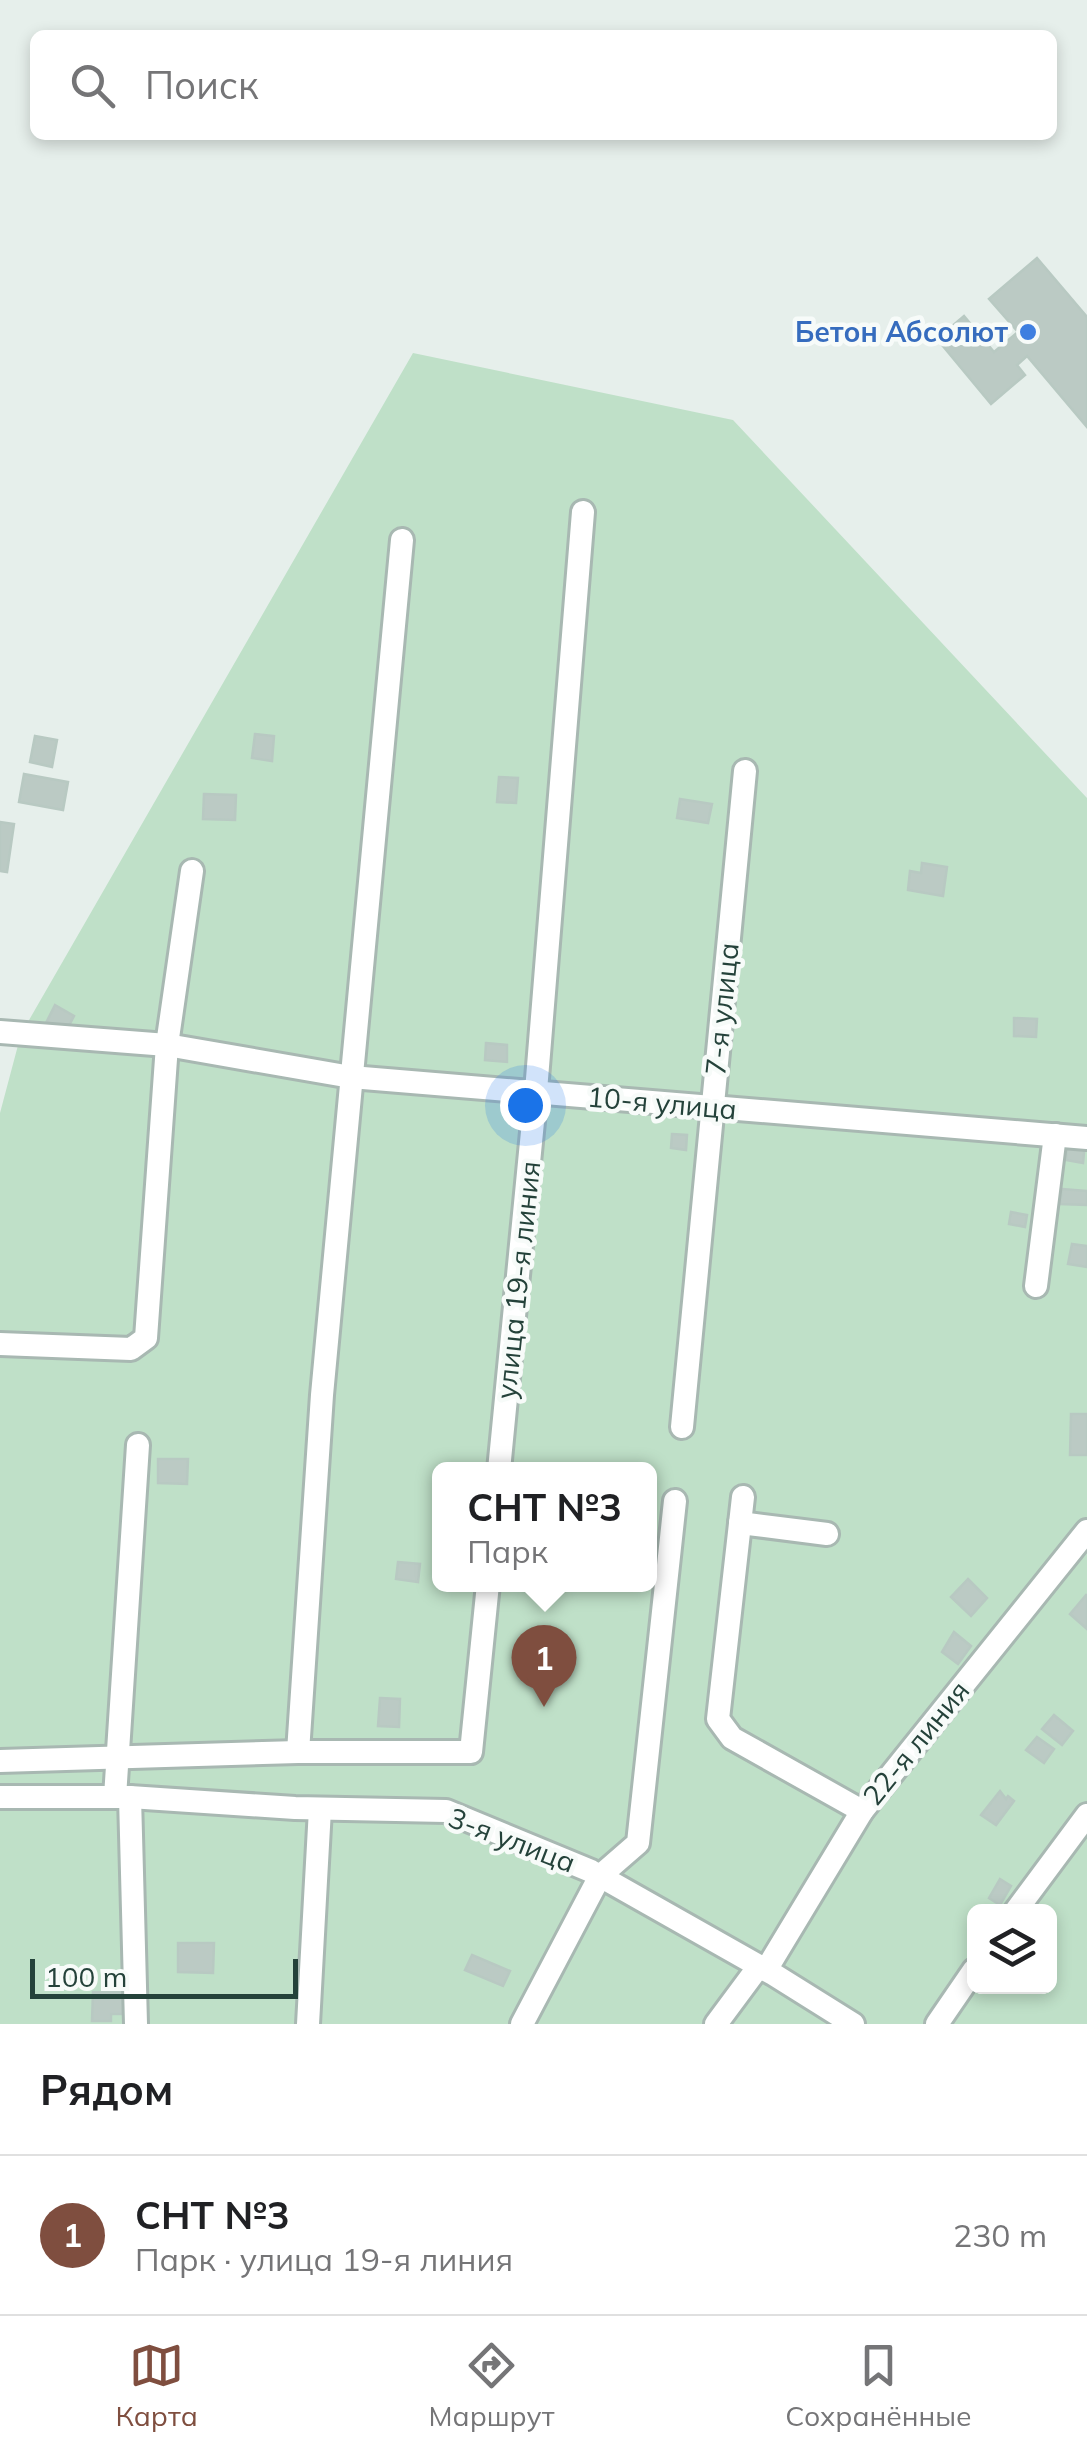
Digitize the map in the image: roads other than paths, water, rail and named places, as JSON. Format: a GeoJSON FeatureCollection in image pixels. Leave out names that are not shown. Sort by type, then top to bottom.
{"type":"FeatureCollection","features":[{"type":"Feature","properties":{"kind":"street","name":"улица 19-я линия"},"geometry":{"type":"LineString","coordinates":[[500,1462],[536,1091],[583,512]]}},
{"type":"Feature","properties":{"kind":"street"},"geometry":{"type":"LineString","coordinates":[[298,1752],[322,1395],[402,540]]}},
{"type":"Feature","properties":{"kind":"street","name":"7-я улица"},"geometry":{"type":"LineString","coordinates":[[682,1427],[745,771]]}},
{"type":"Feature","properties":{"kind":"street"},"geometry":{"type":"LineString","coordinates":[[0,1344],[131,1349],[146,1338],[167,1045],[192,871]]}},
{"type":"Feature","properties":{"kind":"street","name":"10-я улица"},"geometry":{"type":"LineString","coordinates":[[0,1032],[167,1045],[351,1077],[1087,1138]]}},
{"type":"Feature","properties":{"kind":"street"},"geometry":{"type":"LineString","coordinates":[[1036,1286],[1055,1135]]}},
{"type":"Feature","properties":{"kind":"street"},"geometry":{"type":"LineString","coordinates":[[136,2024],[122,1797],[115,1758],[138,1445]]}},
{"type":"Feature","properties":{"kind":"street"},"geometry":{"type":"LineString","coordinates":[[743,1498],[718,1719],[732,1738],[862,1812]]}},
{"type":"Feature","properties":{"kind":"street"},"geometry":{"type":"LineString","coordinates":[[522,2024],[600,1876],[638,1843],[676,1502]]}},
{"type":"Feature","properties":{"kind":"street"},"geometry":{"type":"LineString","coordinates":[[740,1523],[826,1534]]}},
{"type":"Feature","properties":{"kind":"street","name":"22-я линия"},"geometry":{"type":"LineString","coordinates":[[716,2024],[763,1968],[862,1812],[1087,1531]]}},
{"type":"Feature","properties":{"kind":"street"},"geometry":{"type":"LineString","coordinates":[[0,1761],[298,1752],[471,1752],[487,1592]]}},
{"type":"Feature","properties":{"kind":"street","name":"3-я улица"},"geometry":{"type":"LineString","coordinates":[[0,1797],[122,1797],[320,1809],[446,1811],[600,1876],[853,2024]]}},
{"type":"Feature","properties":{"kind":"street"},"geometry":{"type":"LineString","coordinates":[[308,2024],[320,1809]]}},
{"type":"Feature","properties":{"kind":"street"},"geometry":{"type":"LineString","coordinates":[[1021,1904],[1087,1815]]}},
{"type":"Feature","properties":{"kind":"street"},"geometry":{"type":"LineString","coordinates":[[937,2024],[967,1980]]}},
{"type":"Feature","properties":{"kind":"place","name":"Бетон Абсолют"},"geometry":{"type":"Point","coordinates":[1028,332]}},
{"type":"Feature","properties":{"kind":"place","name":"СНТ №3"},"geometry":{"type":"Point","coordinates":[544,1707]}}]}
